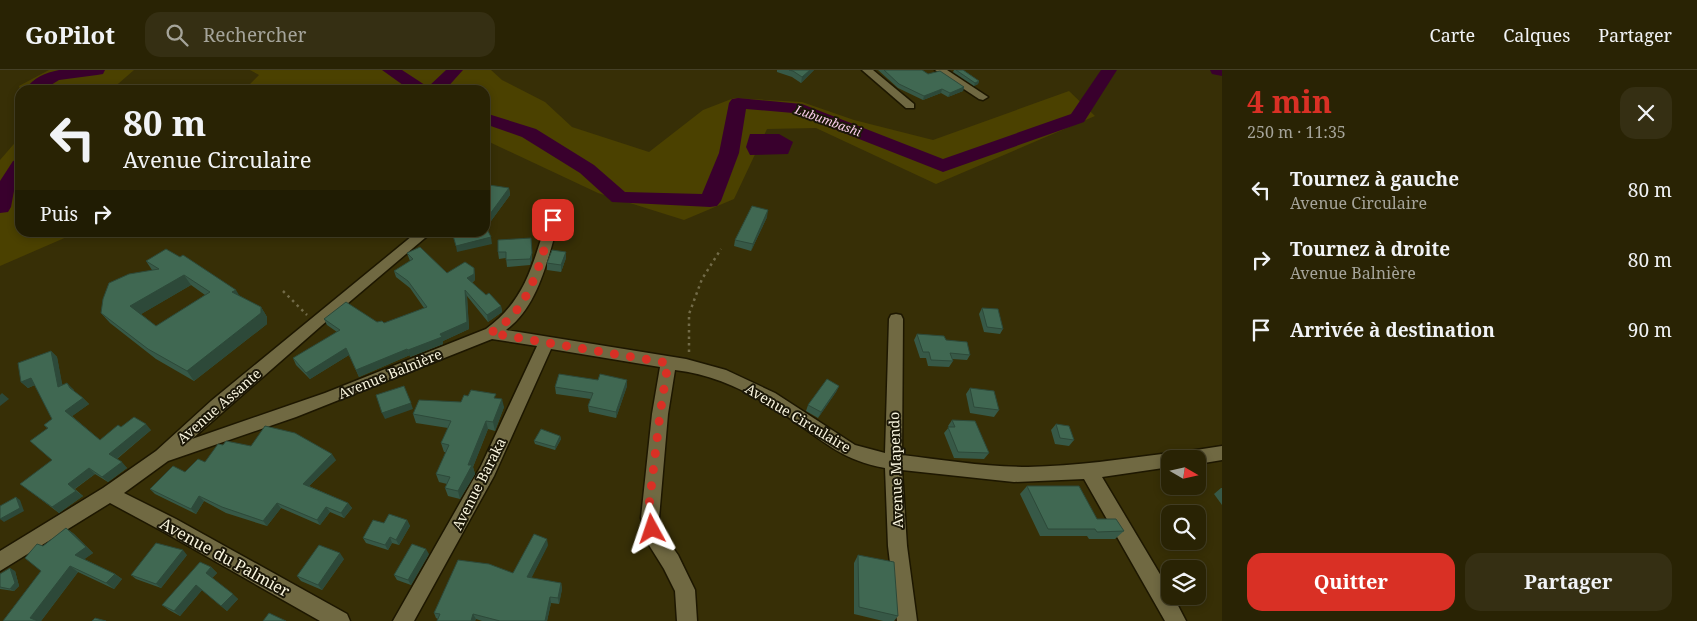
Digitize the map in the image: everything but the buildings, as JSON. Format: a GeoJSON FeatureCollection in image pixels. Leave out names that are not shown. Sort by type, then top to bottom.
{"type":"FeatureCollection","features":[{"type":"Feature","properties":{"kind":"street"},"geometry":{"type":"LineString","coordinates":[[867,70],[910,106]]}},
{"type":"Feature","properties":{"kind":"street"},"geometry":{"type":"LineString","coordinates":[[940,70],[983,98]]}},
{"type":"Feature","properties":{"kind":"street","name":"Avenue Balnière"},"geometry":{"type":"LineString","coordinates":[[162,456],[284,416],[490,333],[503,326],[521,305],[536,273],[553,220]]}},
{"type":"Feature","properties":{"kind":"street","name":"Avenue Assante"},"geometry":{"type":"LineString","coordinates":[[0,562],[109,494],[162,456],[217,406],[420,237]]}},
{"type":"Feature","properties":{"kind":"street","name":"Avenue Mapendo"},"geometry":{"type":"LineString","coordinates":[[896,319],[892,462],[901,590],[907,621]]}},
{"type":"Feature","properties":{"kind":"street","name":"Avenue Circulaire"},"geometry":{"type":"LineString","coordinates":[[490,333],[668,363],[689,364],[711,370],[771,399],[857,454],[892,462],[1014,474],[1089,471],[1161,461]]}},
{"type":"Feature","properties":{"kind":"street","name":"Avenue Baraka"},"geometry":{"type":"LineString","coordinates":[[403,621],[488,471],[546,342]]}},
{"type":"Feature","properties":{"kind":"street"},"geometry":{"type":"LineString","coordinates":[[668,363],[659,423],[650,518],[656,539],[672,562],[684,590],[687,621]]}},
{"type":"Feature","properties":{"kind":"street"},"geometry":{"type":"LineString","coordinates":[[1206,456],[1222,454]]}},
{"type":"Feature","properties":{"kind":"street"},"geometry":{"type":"LineString","coordinates":[[1089,471],[1176,621]]}},
{"type":"Feature","properties":{"kind":"street","name":"Avenue du Palmier"},"geometry":{"type":"LineString","coordinates":[[109,494],[169,525],[340,621]]}},
{"type":"Feature","properties":{"kind":"path"},"geometry":{"type":"LineString","coordinates":[[689,364],[689,314],[702,279],[721,248]]}},
{"type":"Feature","properties":{"kind":"path"},"geometry":{"type":"LineString","coordinates":[[283,291],[316,322]]}},
{"type":"Feature","properties":{"kind":"shaded area"},"geometry":{"type":"Polygon","coordinates":[[[49,70],[134,70],[117,85],[21,85],[49,70]]]}},
{"type":"Feature","properties":{"kind":"shaded area"},"geometry":{"type":"Polygon","coordinates":[[[250,70],[491,70],[502,80],[545,102],[572,127],[649,152],[703,110],[734,98],[802,102],[854,120],[933,140],[1069,91],[1095,116],[936,184],[816,128],[767,129],[734,199],[684,220],[598,193],[490,142],[490,85],[249,85],[259,75],[250,70]]]}},
{"type":"Feature","properties":{"kind":"shaded area"},"geometry":{"type":"Polygon","coordinates":[[[750,134],[779,134],[793,142],[788,154],[750,155],[746,147],[750,134]]]}},
{"type":"Feature","properties":{"kind":"shaded area"},"geometry":{"type":"Polygon","coordinates":[[[15,143],[15,237],[67,237],[0,266],[0,160],[15,143]]]}},
{"type":"Feature","properties":{"kind":"waterway","name":"Lubumbashi"},"geometry":{"type":"LineString","coordinates":[[38,85],[53,76],[97,70]]}},
{"type":"Feature","properties":{"kind":"waterway","name":"Lubumbashi"},"geometry":{"type":"LineString","coordinates":[[390,70],[414,85]]}},
{"type":"Feature","properties":{"kind":"waterway","name":"Lubumbashi"},"geometry":{"type":"LineString","coordinates":[[440,85],[455,70]]}},
{"type":"Feature","properties":{"kind":"waterway","name":"Lubumbashi"},"geometry":{"type":"LineString","coordinates":[[490,120],[529,133],[587,169],[619,198],[710,201],[729,153],[738,103],[796,108],[943,166],[1078,118],[1109,70]]}},
{"type":"Feature","properties":{"kind":"waterway","name":"Lubumbashi"},"geometry":{"type":"LineString","coordinates":[[1218,70],[1222,71]]}},
{"type":"Feature","properties":{"kind":"waterway","name":"Lubumbashi"},"geometry":{"type":"LineString","coordinates":[[0,207],[4,191],[15,173]]}},
{"type":"Feature","properties":{"kind":"route"},"geometry":{"type":"LineString","coordinates":[[553,220],[536,273],[521,305],[511,319],[490,333],[668,363],[649,506],[652,529]]}}]}
